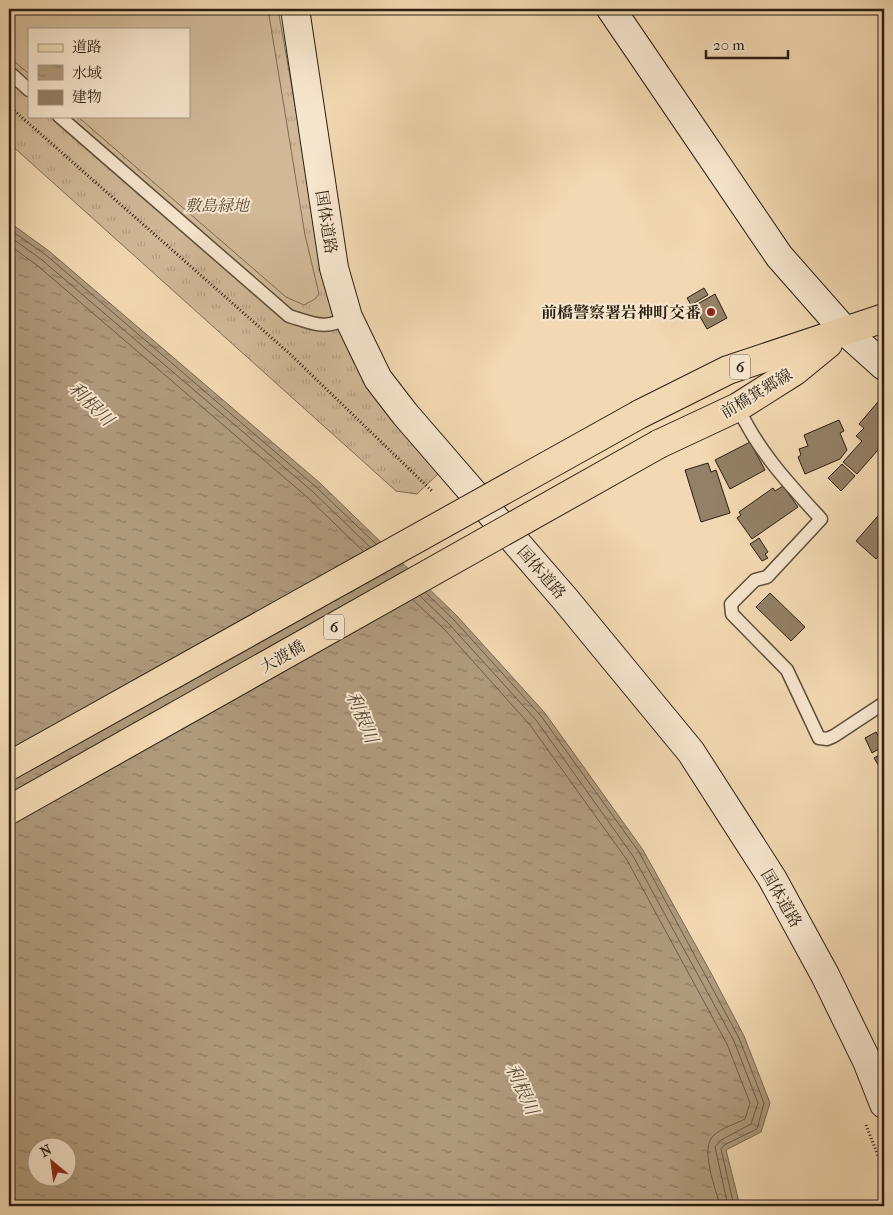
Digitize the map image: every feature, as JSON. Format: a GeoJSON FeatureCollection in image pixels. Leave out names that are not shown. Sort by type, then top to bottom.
{"type":"FeatureCollection","features":[{"type":"Feature","properties":{"kind":"main road","name":"前橋箕郷線"},"geometry":{"type":"LineString","coordinates":[[9,766],[640,414],[728,370],[884,318]]}},
{"type":"Feature","properties":{"kind":"main road","name":"前橋箕郷線"},"geometry":{"type":"LineString","coordinates":[[659,444],[738,406],[795,370],[845,331]]}},
{"type":"Feature","properties":{"kind":"main road","name":"大渡橋"},"geometry":{"type":"LineString","coordinates":[[9,810],[659,444]]}},
{"type":"Feature","properties":{"kind":"street","name":"国体道路"},"geometry":{"type":"LineString","coordinates":[[295,9],[334,268],[348,317],[378,379],[405,414],[565,599],[691,752],[777,886],[829,984],[867,1061],[874,1112]]}},
{"type":"Feature","properties":{"kind":"street"},"geometry":{"type":"LineString","coordinates":[[611,9],[779,256],[845,331],[884,366]]}},
{"type":"Feature","properties":{"kind":"lane"},"geometry":{"type":"LineString","coordinates":[[9,72],[28,89]]}},
{"type":"Feature","properties":{"kind":"lane"},"geometry":{"type":"LineString","coordinates":[[61,118],[289,316],[325,326],[335,325],[348,317]]}},
{"type":"Feature","properties":{"kind":"lane"},"geometry":{"type":"LineString","coordinates":[[738,406],[747,427],[780,474],[821,519],[767,577],[755,580],[732,604],[732,614],[787,670],[819,738],[827,739],[834,736],[884,703]]}},
{"type":"Feature","properties":{"kind":"path"},"geometry":{"type":"LineString","coordinates":[[9,106],[290,354],[436,496]]}},
{"type":"Feature","properties":{"kind":"path"},"geometry":{"type":"LineString","coordinates":[[874,1112],[884,1171]]}},
{"type":"Feature","properties":{"kind":"green space","name":"敷島緑地"},"geometry":{"type":"Polygon","coordinates":[[[9,9],[278,9],[332,313],[354,363],[438,474],[417,494],[396,491],[9,143],[9,9]]]}},
{"type":"Feature","properties":{"kind":"green space"},"geometry":{"type":"Polygon","coordinates":[[[9,9],[268,9],[305,235],[319,294],[315,299],[304,305],[286,297],[79,118],[190,118],[190,28],[28,28],[28,73],[9,57],[9,9]]]}},
{"type":"Feature","properties":{"kind":"water","name":"利根川"},"geometry":{"type":"Polygon","coordinates":[[[9,222],[49,251],[320,483],[457,616],[545,713],[643,850],[744,1036],[770,1103],[761,1132],[726,1150],[740,1206],[9,1206],[9,222]]]}},
{"type":"Feature","properties":{"kind":"building"},"geometry":{"type":"Polygon","coordinates":[[[704,288],[708,295],[691,305],[687,298],[704,288]]]}},
{"type":"Feature","properties":{"kind":"building","name":"前橋警察署岩神町交番"},"geometry":{"type":"Polygon","coordinates":[[[715,294],[727,318],[707,329],[694,306],[715,294]]]}},
{"type":"Feature","properties":{"kind":"building"},"geometry":{"type":"Polygon","coordinates":[[[883,396],[884,443],[857,474],[843,462],[862,441],[856,436],[864,428],[859,424],[883,396]]]}},
{"type":"Feature","properties":{"kind":"building"},"geometry":{"type":"Polygon","coordinates":[[[839,420],[844,431],[840,433],[847,450],[840,459],[805,474],[798,457],[801,455],[799,449],[808,446],[804,435],[839,420]]]}},
{"type":"Feature","properties":{"kind":"building"},"geometry":{"type":"Polygon","coordinates":[[[750,442],[765,470],[730,489],[715,460],[750,442]]]}},
{"type":"Feature","properties":{"kind":"building"},"geometry":{"type":"Polygon","coordinates":[[[708,463],[711,472],[716,470],[730,513],[701,522],[685,470],[708,463]]]}},
{"type":"Feature","properties":{"kind":"building"},"geometry":{"type":"Polygon","coordinates":[[[842,464],[855,476],[841,491],[828,478],[842,464]]]}},
{"type":"Feature","properties":{"kind":"building"},"geometry":{"type":"Polygon","coordinates":[[[783,486],[798,507],[752,539],[737,518],[741,515],[739,512],[773,488],[775,491],[783,486]]]}},
{"type":"Feature","properties":{"kind":"building"},"geometry":{"type":"Polygon","coordinates":[[[884,509],[884,550],[876,559],[856,541],[884,509]]]}},
{"type":"Feature","properties":{"kind":"building"},"geometry":{"type":"Polygon","coordinates":[[[759,538],[768,552],[765,554],[768,558],[762,561],[750,544],[759,538]]]}},
{"type":"Feature","properties":{"kind":"building"},"geometry":{"type":"Polygon","coordinates":[[[770,593],[805,627],[791,641],[756,607],[770,593]]]}},
{"type":"Feature","properties":{"kind":"building"},"geometry":{"type":"Polygon","coordinates":[[[884,725],[884,738],[878,729],[884,725]]]}},
{"type":"Feature","properties":{"kind":"building"},"geometry":{"type":"Polygon","coordinates":[[[876,732],[884,746],[872,753],[865,738],[876,732]]]}},
{"type":"Feature","properties":{"kind":"building"},"geometry":{"type":"Polygon","coordinates":[[[884,752],[884,770],[882,771],[874,758],[884,752]]]}},
{"type":"Feature","properties":{"kind":"place","name":"前橋警察署岩神町交番"},"geometry":{"type":"Point","coordinates":[711,312]}}]}
